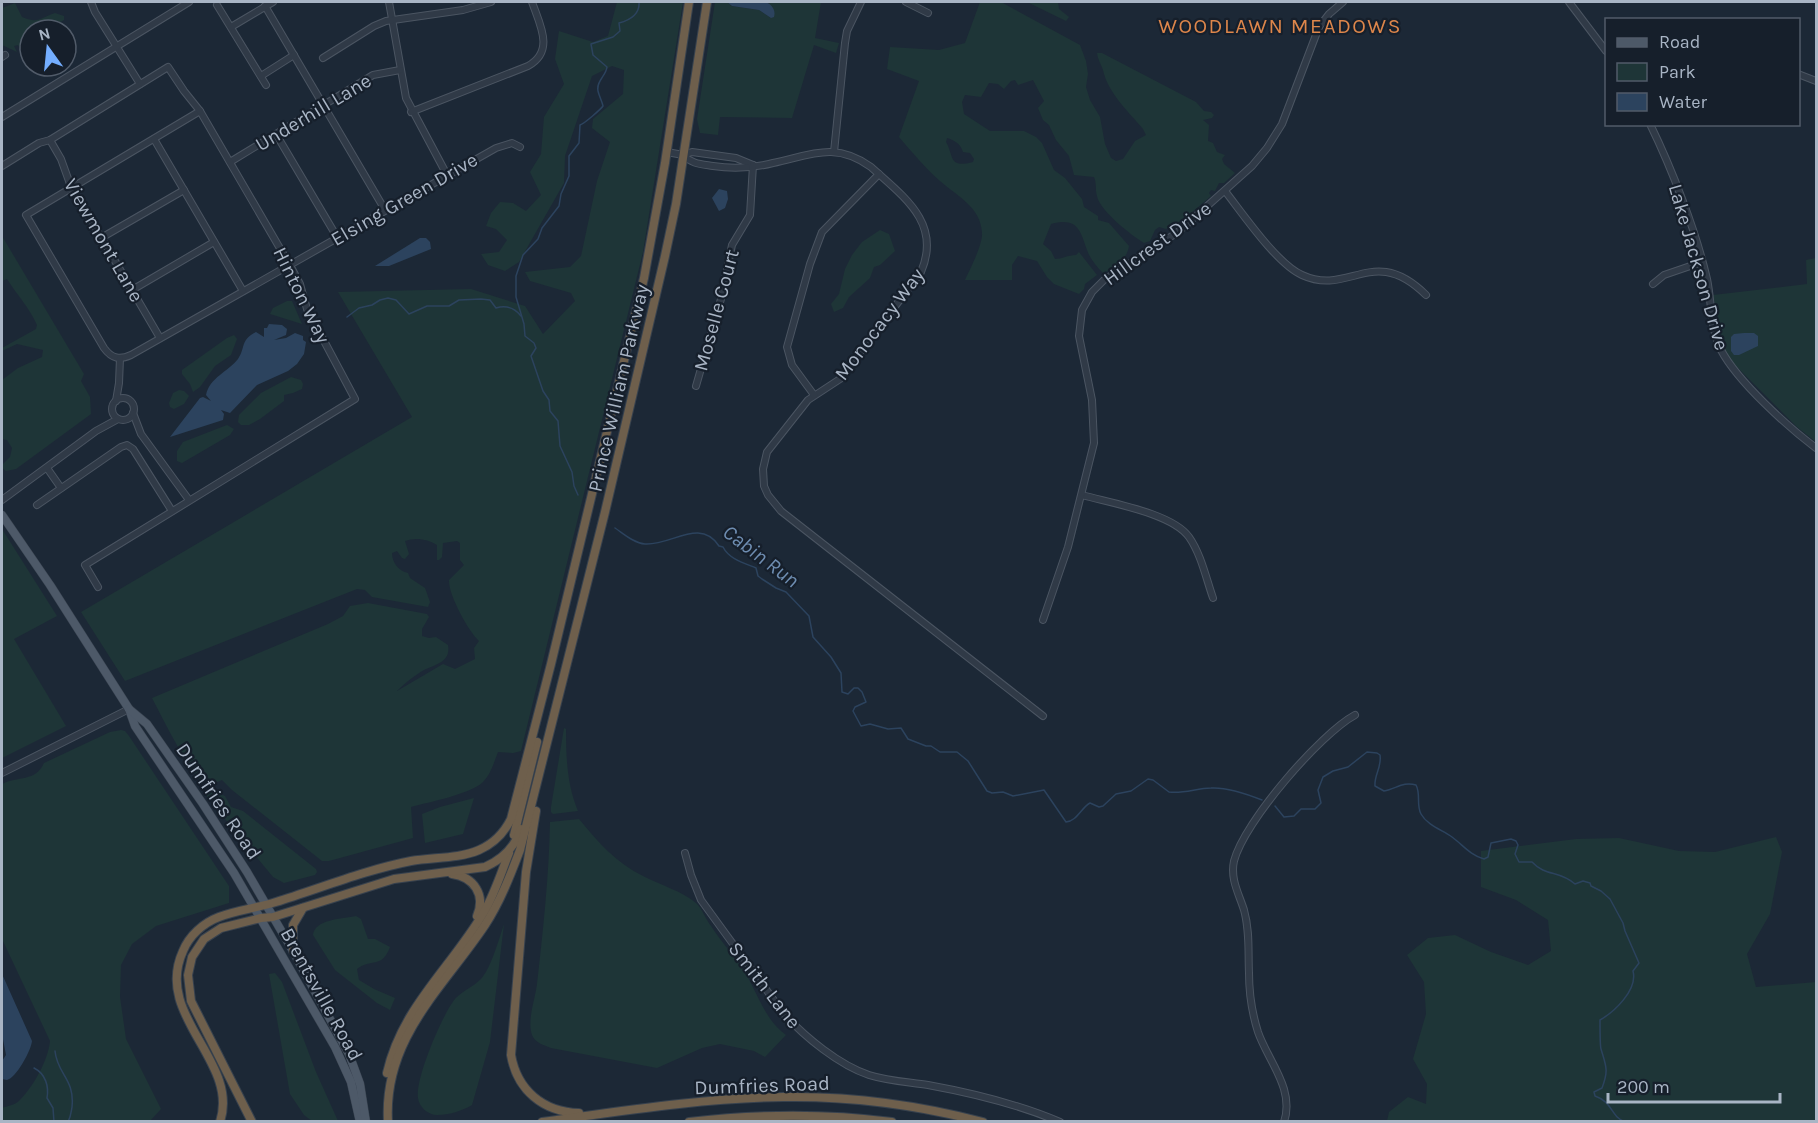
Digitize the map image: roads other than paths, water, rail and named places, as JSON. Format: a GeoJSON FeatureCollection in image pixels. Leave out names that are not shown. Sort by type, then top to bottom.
{"type":"FeatureCollection","features":[{"type":"Feature","properties":{"kind":"highway","name":"Prince William Parkway"},"geometry":{"type":"LineString","coordinates":[[540,706],[644,278],[667,152],[689,2]]}},
{"type":"Feature","properties":{"kind":"highway","name":"Prince William Parkway"},"geometry":{"type":"LineString","coordinates":[[538,777],[665,256],[707,2]]}},
{"type":"Feature","properties":{"kind":"highway"},"geometry":{"type":"LineString","coordinates":[[383,1122],[387,1076],[403,1028],[416,1004],[472,928],[492,896],[510,850],[541,724],[540,706]]}},
{"type":"Feature","properties":{"kind":"highway"},"geometry":{"type":"LineString","coordinates":[[220,1122],[224,1101],[222,1087],[179,1001],[176,985],[179,961],[188,941],[205,925],[218,917],[266,905],[383,868],[425,859],[472,853],[493,842],[506,829],[513,813],[540,706]]}},
{"type":"Feature","properties":{"kind":"highway"},"geometry":{"type":"LineString","coordinates":[[545,748],[526,872],[510,1055],[519,1081],[531,1095],[541,1102],[561,1111],[607,1113]]}},
{"type":"Feature","properties":{"kind":"highway"},"geometry":{"type":"LineString","coordinates":[[252,1122],[196,1014],[189,989],[188,975],[195,950],[211,932],[234,924],[273,917],[394,879],[485,867],[510,850],[519,834],[538,777]]}},
{"type":"Feature","properties":{"kind":"highway"},"geometry":{"type":"LineString","coordinates":[[388,1122],[390,1085],[403,1044],[425,1004],[460,961],[495,908],[520,850],[538,777]]}},
{"type":"Feature","properties":{"kind":"highway"},"geometry":{"type":"LineString","coordinates":[[439,872],[464,877],[477,889],[480,908],[472,928]]}},
{"type":"Feature","properties":{"kind":"highway"},"geometry":{"type":"LineString","coordinates":[[293,951],[293,926],[303,908]]}},
{"type":"Feature","properties":{"kind":"highway","name":"Dumfries Road"},"geometry":{"type":"LineString","coordinates":[[542,1122],[740,1099],[795,1097],[900,1105],[983,1122]]}},
{"type":"Feature","properties":{"kind":"highway"},"geometry":{"type":"LineString","coordinates":[[733,1122],[777,1115]]}},
{"type":"Feature","properties":{"kind":"highway","name":"Dumfries Road"},"geometry":{"type":"LineString","coordinates":[[688,1122],[777,1115],[825,1115],[892,1122]]}},
{"type":"Feature","properties":{"kind":"main road","name":"Dumfries Road"},"geometry":{"type":"LineString","coordinates":[[2,515],[50,585],[129,709],[135,726],[217,846],[261,918]]}},
{"type":"Feature","properties":{"kind":"main road","name":"Dumfries Road"},"geometry":{"type":"LineString","coordinates":[[129,709],[147,724],[163,747],[225,838],[273,917]]}},
{"type":"Feature","properties":{"kind":"main road","name":"Brentsville Road"},"geometry":{"type":"LineString","coordinates":[[273,917],[349,1054],[362,1093],[366,1122]]}},
{"type":"Feature","properties":{"kind":"main road","name":"Brentsville Road"},"geometry":{"type":"LineString","coordinates":[[261,918],[344,1063],[353,1089],[360,1122]]}},
{"type":"Feature","properties":{"kind":"street"},"geometry":{"type":"LineString","coordinates":[[91,2],[140,84]]}},
{"type":"Feature","properties":{"kind":"street"},"geometry":{"type":"LineString","coordinates":[[2,117],[189,2]]}},
{"type":"Feature","properties":{"kind":"street"},"geometry":{"type":"LineString","coordinates":[[231,27],[273,2]]}},
{"type":"Feature","properties":{"kind":"street"},"geometry":{"type":"LineString","coordinates":[[390,2],[406,99],[447,175]]}},
{"type":"Feature","properties":{"kind":"street"},"geometry":{"type":"LineString","coordinates":[[323,58],[374,26],[392,20],[463,10],[491,2]]}},
{"type":"Feature","properties":{"kind":"street"},"geometry":{"type":"LineString","coordinates":[[411,111],[528,66],[537,60],[544,43],[532,2]]}},
{"type":"Feature","properties":{"kind":"street"},"geometry":{"type":"LineString","coordinates":[[834,152],[845,43],[861,2]]}},
{"type":"Feature","properties":{"kind":"street"},"geometry":{"type":"LineString","coordinates":[[906,2],[927,13]]}},
{"type":"Feature","properties":{"kind":"street","name":"Hillcrest Drive"},"geometry":{"type":"LineString","coordinates":[[1043,620],[1068,547],[1093,452],[1095,433],[1092,400],[1078,336],[1082,310],[1092,292],[1104,280],[1178,232],[1252,166],[1282,124],[1319,27],[1343,2]]}},
{"type":"Feature","properties":{"kind":"street"},"geometry":{"type":"LineString","coordinates":[[1569,2],[1605,50]]}},
{"type":"Feature","properties":{"kind":"street"},"geometry":{"type":"LineString","coordinates":[[217,5],[266,85]]}},
{"type":"Feature","properties":{"kind":"street"},"geometry":{"type":"LineString","coordinates":[[265,6],[385,210]]}},
{"type":"Feature","properties":{"kind":"street"},"geometry":{"type":"LineString","coordinates":[[261,76],[294,55]]}},
{"type":"Feature","properties":{"kind":"street","name":"Hinton Way"},"geometry":{"type":"LineString","coordinates":[[2,166],[36,145],[50,140],[168,67],[200,111],[289,264],[300,284],[308,309],[355,399],[84,564],[98,587]]}},
{"type":"Feature","properties":{"kind":"street","name":"Underhill Lane"},"geometry":{"type":"LineString","coordinates":[[230,162],[373,75],[400,70]]}},
{"type":"Feature","properties":{"kind":"street"},"geometry":{"type":"LineString","coordinates":[[1800,75],[1816,81]]}},
{"type":"Feature","properties":{"kind":"street"},"geometry":{"type":"LineString","coordinates":[[96,431],[112,411],[116,401],[120,358],[113,357],[104,348],[26,215],[200,111]]}},
{"type":"Feature","properties":{"kind":"street","name":"Lake Jackson Drive"},"geometry":{"type":"LineString","coordinates":[[1651,126],[1668,162],[1702,262],[1707,279],[1714,330],[1724,356],[1746,383],[1816,448]]}},
{"type":"Feature","properties":{"kind":"street"},"geometry":{"type":"LineString","coordinates":[[276,134],[338,237]]}},
{"type":"Feature","properties":{"kind":"street"},"geometry":{"type":"LineString","coordinates":[[154,139],[243,291]]}},
{"type":"Feature","properties":{"kind":"street","name":"Viewmont Lane"},"geometry":{"type":"LineString","coordinates":[[50,140],[61,159],[72,188],[160,338]]}},
{"type":"Feature","properties":{"kind":"street","name":"Elsing Green Drive"},"geometry":{"type":"LineString","coordinates":[[120,358],[128,357],[502,145],[512,143],[520,147]]}},
{"type":"Feature","properties":{"kind":"street","name":"Monocacy Way"},"geometry":{"type":"LineString","coordinates":[[667,152],[683,155],[692,152],[736,158],[753,165]]}},
{"type":"Feature","properties":{"kind":"street","name":"Monocacy Way"},"geometry":{"type":"LineString","coordinates":[[683,155],[691,163],[735,169],[770,164],[809,153],[834,152],[863,161],[920,216],[928,241],[926,260],[916,280],[840,379],[814,395],[767,452],[763,478],[774,505],[1043,716]]}},
{"type":"Feature","properties":{"kind":"street","name":"Moselle Court"},"geometry":{"type":"LineString","coordinates":[[696,387],[721,299],[732,245],[750,215],[753,165]]}},
{"type":"Feature","properties":{"kind":"street"},"geometry":{"type":"LineString","coordinates":[[814,395],[792,365],[787,347],[810,264],[822,232],[879,174]]}},
{"type":"Feature","properties":{"kind":"street"},"geometry":{"type":"LineString","coordinates":[[102,238],[184,190]]}},
{"type":"Feature","properties":{"kind":"street"},"geometry":{"type":"LineString","coordinates":[[1225,191],[1274,251],[1300,274],[1312,279],[1328,281],[1370,271],[1387,272],[1412,283],[1426,294]]}},
{"type":"Feature","properties":{"kind":"street"},"geometry":{"type":"LineString","coordinates":[[132,290],[214,242]]}},
{"type":"Feature","properties":{"kind":"street"},"geometry":{"type":"LineString","coordinates":[[1653,284],[1664,275],[1702,262]]}},
{"type":"Feature","properties":{"kind":"street"},"geometry":{"type":"LineString","coordinates":[[119,383],[126,399],[132,403],[133,413],[141,434],[189,501]]}},
{"type":"Feature","properties":{"kind":"street"},"geometry":{"type":"LineString","coordinates":[[116,401],[126,399]]}},
{"type":"Feature","properties":{"kind":"street"},"geometry":{"type":"LineString","coordinates":[[112,411],[141,434]]}},
{"type":"Feature","properties":{"kind":"street"},"geometry":{"type":"LineString","coordinates":[[2,500],[96,431],[133,413]]}},
{"type":"Feature","properties":{"kind":"street"},"geometry":{"type":"LineString","coordinates":[[37,505],[127,445],[133,449],[172,511]]}},
{"type":"Feature","properties":{"kind":"street"},"geometry":{"type":"LineString","coordinates":[[47,468],[61,488]]}},
{"type":"Feature","properties":{"kind":"street"},"geometry":{"type":"LineString","coordinates":[[1082,495],[1162,517],[1184,530],[1194,546],[1213,598]]}},
{"type":"Feature","properties":{"kind":"street"},"geometry":{"type":"LineString","coordinates":[[2,773],[129,709]]}},
{"type":"Feature","properties":{"kind":"street"},"geometry":{"type":"LineString","coordinates":[[1284,1122],[1287,1104],[1285,1090],[1261,1039],[1254,1015],[1247,922],[1234,882],[1234,860],[1255,822],[1289,777],[1344,721],[1355,715]]}},
{"type":"Feature","properties":{"kind":"street","name":"Smith Lane"},"geometry":{"type":"LineString","coordinates":[[685,853],[696,890],[707,910],[784,1014],[817,1044],[850,1066],[868,1074],[1003,1102],[1060,1122]]}},
{"type":"Feature","properties":{"kind":"water"},"geometry":{"type":"Polygon","coordinates":[[[727,2],[766,2],[773,8],[774,17],[771,18],[759,10],[732,6],[727,2]]]}},
{"type":"Feature","properties":{"kind":"water"},"geometry":{"type":"Polygon","coordinates":[[[719,189],[727,191],[728,199],[725,208],[719,211],[712,198],[719,189]]]}},
{"type":"Feature","properties":{"kind":"water"},"geometry":{"type":"Polygon","coordinates":[[[420,238],[426,238],[430,242],[431,249],[389,266],[375,266],[420,238]]]}},
{"type":"Feature","properties":{"kind":"water"},"geometry":{"type":"Polygon","coordinates":[[[269,324],[282,325],[287,329],[286,335],[274,340],[286,338],[295,333],[303,336],[306,342],[304,354],[297,364],[288,371],[257,385],[230,413],[221,410],[224,414],[223,420],[170,437],[200,398],[211,401],[206,395],[211,384],[234,364],[245,341],[251,335],[256,332],[264,337],[264,328],[267,328],[269,324]]]}},
{"type":"Feature","properties":{"kind":"water"},"geometry":{"type":"Polygon","coordinates":[[[1754,333],[1758,336],[1758,346],[1734,355],[1731,351],[1731,337],[1734,334],[1754,333]]]}},
{"type":"Feature","properties":{"kind":"water"},"geometry":{"type":"Polygon","coordinates":[[[2,974],[32,1041],[22,1064],[7,1080],[2,1079],[2,1061],[6,1055],[2,1034],[2,974]]]}},
{"type":"Feature","properties":{"kind":"waterway","name":"Cabin Run"},"geometry":{"type":"LineString","coordinates":[[578,495],[572,472],[560,446],[558,421],[550,411],[549,400],[543,391],[531,356],[536,348],[534,343],[525,336],[516,297],[516,276],[523,255],[538,239],[542,228],[559,206],[561,194],[569,176],[569,156],[579,143],[580,125],[603,106],[598,87],[607,67],[593,55],[591,44],[613,37],[620,31],[619,23],[634,16],[639,2]]}},
{"type":"Feature","properties":{"kind":"waterway"},"geometry":{"type":"LineString","coordinates":[[347,317],[359,308],[388,298],[396,300],[409,314],[427,306],[449,306],[459,300],[481,299],[490,300],[496,308],[513,309],[521,316]]}},
{"type":"Feature","properties":{"kind":"waterway","name":"Cabin Run"},"geometry":{"type":"LineString","coordinates":[[615,528],[633,540],[645,544],[694,533],[703,534],[723,547],[733,558],[756,568],[758,576],[786,592],[809,616],[813,637],[831,657],[841,673],[842,692],[848,694],[854,688],[862,692],[866,702],[855,707],[853,711],[861,726],[870,724],[888,729],[901,728],[908,739],[931,746],[940,752],[957,752],[968,761],[987,791],[1003,792],[1013,796],[1044,790],[1066,822],[1073,819],[1090,803],[1099,807],[1103,806],[1116,794],[1131,791],[1148,779],[1169,792],[1217,788],[1237,791],[1262,800]]}},
{"type":"Feature","properties":{"kind":"waterway","name":"Cabin Run"},"geometry":{"type":"LineString","coordinates":[[1275,806],[1284,817],[1294,816],[1301,809],[1315,809],[1321,803],[1318,790],[1323,777],[1333,771],[1348,767],[1367,752],[1377,753],[1380,759],[1375,786],[1384,791],[1403,785],[1416,785],[1419,807],[1424,818],[1467,850],[1484,859],[1488,857],[1491,843],[1511,839],[1518,845],[1515,854],[1519,862],[1532,862],[1542,870],[1564,877],[1575,884],[1583,881],[1590,883],[1610,899],[1623,923],[1639,963],[1633,971],[1632,986],[1624,1000],[1600,1020],[1601,1047],[1606,1072],[1602,1088],[1594,1092],[1595,1096],[1605,1102],[1625,1122]]}},
{"type":"Feature","properties":{"kind":"waterway"},"geometry":{"type":"LineString","coordinates":[[55,1051],[56,1059],[71,1090],[72,1107],[68,1122]]}},
{"type":"Feature","properties":{"kind":"waterway"},"geometry":{"type":"LineString","coordinates":[[34,1068],[46,1081],[47,1098],[53,1108],[54,1122]]}},
{"type":"Feature","properties":{"kind":"district","name":"WOODLAWN MEADOWS"},"geometry":{"type":"Point","coordinates":[1280,26]}}]}
